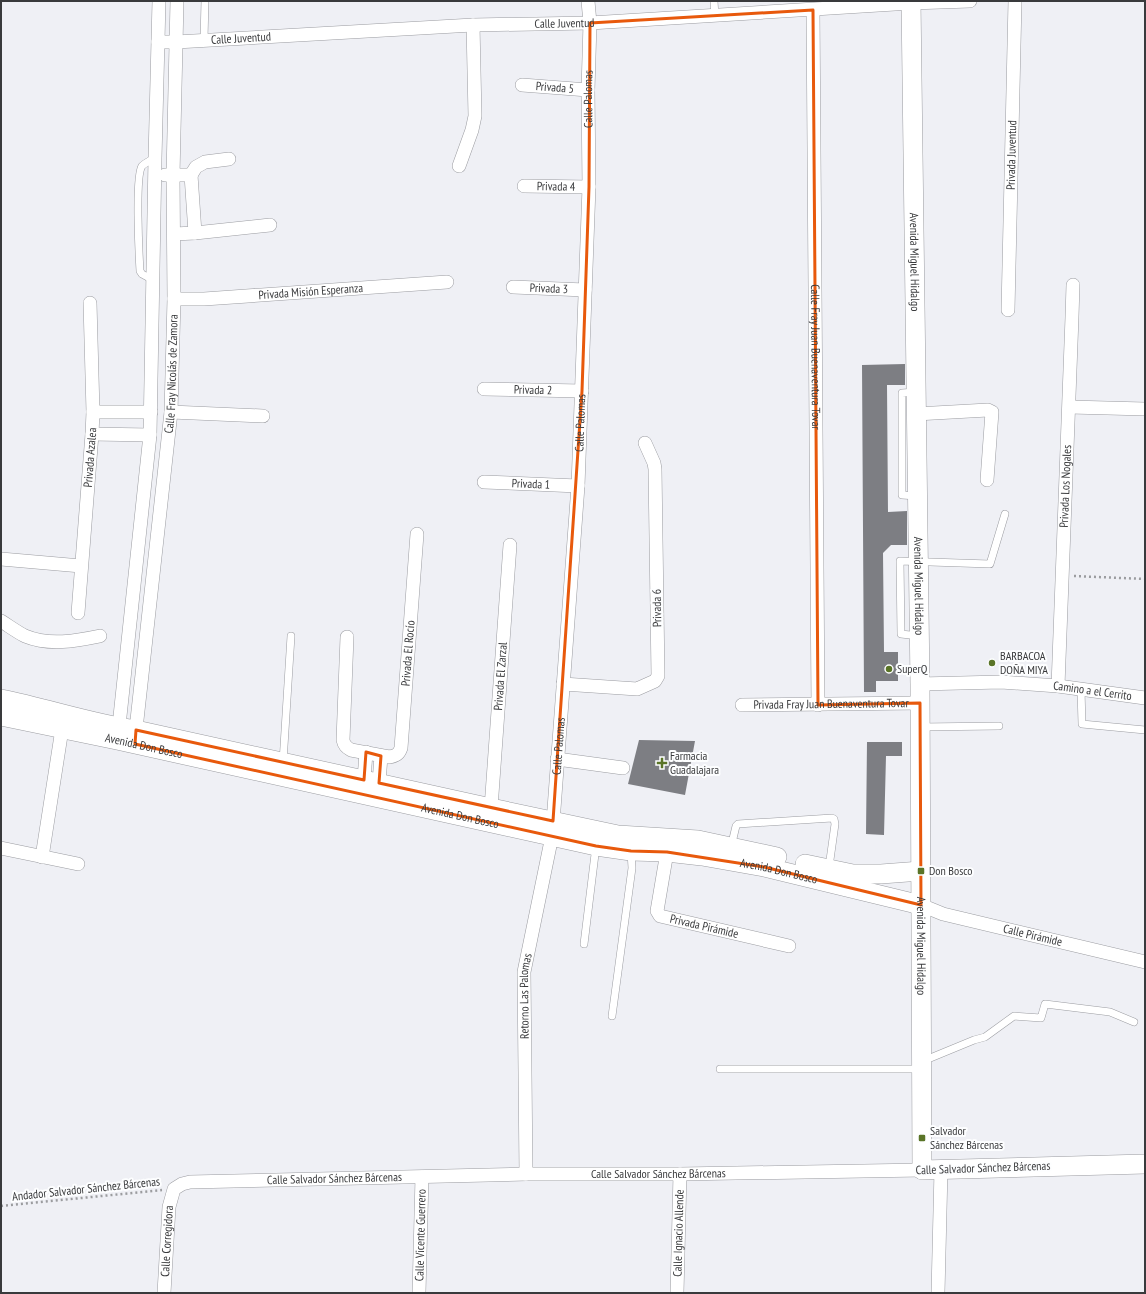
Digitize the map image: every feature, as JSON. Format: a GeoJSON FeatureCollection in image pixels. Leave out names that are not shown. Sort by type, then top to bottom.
{"type":"FeatureCollection","features":[{"type":"Feature","properties":{"kind":"street","name":"Calle Fray Nicolás de Zamora"},"geometry":{"type":"LineString","coordinates":[[127,735],[151,412],[159,1]]}},
{"type":"Feature","properties":{"kind":"street","name":"Calle Fray Nicolás de Zamora"},"geometry":{"type":"LineString","coordinates":[[127,735],[171,412],[174,299],[173,175],[177,1]]}},
{"type":"Feature","properties":{"kind":"street","name":"Calle Palomas"},"geometry":{"type":"LineString","coordinates":[[552,829],[578,486],[589,187],[588,90],[590,23],[588,1]]}},
{"type":"Feature","properties":{"kind":"street","name":"Calle Juventud"},"geometry":{"type":"LineString","coordinates":[[158,42],[473,25],[590,23],[813,10],[911,2],[970,1]]}},
{"type":"Feature","properties":{"kind":"street","name":"Privada Juventud"},"geometry":{"type":"LineString","coordinates":[[1008,310],[1015,1]]}},
{"type":"Feature","properties":{"kind":"street","name":"Avenida Miguel Hidalgo"},"geometry":{"type":"LineString","coordinates":[[911,2],[920,684],[922,1170]]}},
{"type":"Feature","properties":{"kind":"street","name":"Calle Fray Juan Buenaventura Tovar"},"geometry":{"type":"LineString","coordinates":[[813,10],[818,705]]}},
{"type":"Feature","properties":{"kind":"street"},"geometry":{"type":"LineString","coordinates":[[460,166],[475,116],[473,25]]}},
{"type":"Feature","properties":{"kind":"street","name":"Privada 5"},"geometry":{"type":"LineString","coordinates":[[522,85],[588,90]]}},
{"type":"Feature","properties":{"kind":"street"},"geometry":{"type":"LineString","coordinates":[[195,233],[191,175],[196,167],[205,162],[230,159]]}},
{"type":"Feature","properties":{"kind":"street"},"geometry":{"type":"LineString","coordinates":[[155,174],[191,175]]}},
{"type":"Feature","properties":{"kind":"street","name":"Privada 4"},"geometry":{"type":"LineString","coordinates":[[524,186],[589,187]]}},
{"type":"Feature","properties":{"kind":"street"},"geometry":{"type":"LineString","coordinates":[[174,234],[270,225]]}},
{"type":"Feature","properties":{"kind":"street","name":"Privada Misión Esperanza"},"geometry":{"type":"LineString","coordinates":[[174,299],[204,299],[447,282]]}},
{"type":"Feature","properties":{"kind":"street","name":"Privada Los Nogales"},"geometry":{"type":"LineString","coordinates":[[1058,686],[1061,576],[1070,407],[1073,285]]}},
{"type":"Feature","properties":{"kind":"street","name":"Privada 3"},"geometry":{"type":"LineString","coordinates":[[513,287],[585,290]]}},
{"type":"Feature","properties":{"kind":"street","name":"Privada Azalea"},"geometry":{"type":"LineString","coordinates":[[78,612],[93,412],[90,303]]}},
{"type":"Feature","properties":{"kind":"street"},"geometry":{"type":"LineString","coordinates":[[151,385],[172,384]]}},
{"type":"Feature","properties":{"kind":"street","name":"Privada 2"},"geometry":{"type":"LineString","coordinates":[[484,389],[582,391]]}},
{"type":"Feature","properties":{"kind":"street"},"geometry":{"type":"LineString","coordinates":[[1070,407],[1145,409]]}},
{"type":"Feature","properties":{"kind":"street"},"geometry":{"type":"LineString","coordinates":[[916,414],[988,410],[992,412],[988,480]]}},
{"type":"Feature","properties":{"kind":"street"},"geometry":{"type":"LineString","coordinates":[[93,412],[151,412]]}},
{"type":"Feature","properties":{"kind":"street"},"geometry":{"type":"LineString","coordinates":[[171,412],[264,416]]}},
{"type":"Feature","properties":{"kind":"street"},"geometry":{"type":"LineString","coordinates":[[92,434],[150,434]]}},
{"type":"Feature","properties":{"kind":"street","name":"Privada 6"},"geometry":{"type":"LineString","coordinates":[[563,684],[637,689],[655,681],[658,676],[655,469],[654,463],[645,443]]}},
{"type":"Feature","properties":{"kind":"street","name":"Privada 1"},"geometry":{"type":"LineString","coordinates":[[484,482],[578,486]]}},
{"type":"Feature","properties":{"kind":"street","name":"Privada El Rocío"},"geometry":{"type":"LineString","coordinates":[[347,637],[344,744],[351,750],[381,756],[395,756],[399,753],[401,748],[417,534]]}},
{"type":"Feature","properties":{"kind":"street","name":"Privada El Zarzal"},"geometry":{"type":"LineString","coordinates":[[491,808],[510,545]]}},
{"type":"Feature","properties":{"kind":"street"},"geometry":{"type":"LineString","coordinates":[[1,559],[81,566]]}},
{"type":"Feature","properties":{"kind":"street"},"geometry":{"type":"LineString","coordinates":[[1,620],[24,635],[36,640],[66,642],[100,636]]}},
{"type":"Feature","properties":{"kind":"street","name":"Camino a el Cerrito"},"geometry":{"type":"LineString","coordinates":[[920,684],[1001,682],[1058,686],[1145,698]]}},
{"type":"Feature","properties":{"kind":"street","name":"Avenida Don Bosco"},"geometry":{"type":"LineString","coordinates":[[1,699],[34,706],[127,735],[552,829],[698,840],[853,874],[921,871]]}},
{"type":"Feature","properties":{"kind":"street","name":"Privada Fray Juan Buenaventura Tovar"},"geometry":{"type":"LineString","coordinates":[[742,705],[920,703]]}},
{"type":"Feature","properties":{"kind":"street","name":"Avenida Don Bosco"},"geometry":{"type":"LineString","coordinates":[[1,716],[62,728],[127,735],[283,762],[491,808],[596,846],[631,851],[667,852],[702,856],[764,867],[921,905]]}},
{"type":"Feature","properties":{"kind":"street"},"geometry":{"type":"LineString","coordinates":[[42,856],[62,728]]}},
{"type":"Feature","properties":{"kind":"street"},"geometry":{"type":"LineString","coordinates":[[366,752],[371,781]]}},
{"type":"Feature","properties":{"kind":"street"},"geometry":{"type":"LineString","coordinates":[[371,781],[381,756]]}},
{"type":"Feature","properties":{"kind":"street"},"geometry":{"type":"LineString","coordinates":[[557,759],[623,768]]}},
{"type":"Feature","properties":{"kind":"street","name":"Retorno Las Palomas"},"geometry":{"type":"LineString","coordinates":[[526,1174],[524,972],[552,829]]}},
{"type":"Feature","properties":{"kind":"street"},"geometry":{"type":"LineString","coordinates":[[1,848],[78,864]]}},
{"type":"Feature","properties":{"kind":"street","name":"Privada Pirámide"},"geometry":{"type":"LineString","coordinates":[[667,852],[657,910],[660,916],[789,946]]}},
{"type":"Feature","properties":{"kind":"street","name":"Calle Pirámide"},"geometry":{"type":"LineString","coordinates":[[921,905],[944,914],[1145,962]]}},
{"type":"Feature","properties":{"kind":"street","name":"Calle Salvador Sánchez Bárcenas"},"geometry":{"type":"LineString","coordinates":[[174,1189],[182,1184],[190,1182],[526,1174],[680,1174],[941,1170],[1145,1164]]}},
{"type":"Feature","properties":{"kind":"street"},"geometry":{"type":"LineString","coordinates":[[938,1293],[941,1170]]}},
{"type":"Feature","properties":{"kind":"street","name":"Calle Ignacio Allende"},"geometry":{"type":"LineString","coordinates":[[677,1293],[680,1174]]}},
{"type":"Feature","properties":{"kind":"street","name":"Calle Vicente Guerrero"},"geometry":{"type":"LineString","coordinates":[[419,1293],[422,1177]]}},
{"type":"Feature","properties":{"kind":"street","name":"Calle Corregidora"},"geometry":{"type":"LineString","coordinates":[[164,1293],[169,1207],[174,1189]]}},
{"type":"Feature","properties":{"kind":"lane"},"geometry":{"type":"LineString","coordinates":[[204,39],[205,1]]}},
{"type":"Feature","properties":{"kind":"lane"},"geometry":{"type":"LineString","coordinates":[[714,1],[715,16]]}},
{"type":"Feature","properties":{"kind":"lane"},"geometry":{"type":"LineString","coordinates":[[153,280],[142,274],[140,271],[138,209],[139,174],[142,166],[155,158]]}},
{"type":"Feature","properties":{"kind":"lane"},"geometry":{"type":"LineString","coordinates":[[916,392],[902,393],[902,495],[917,496]]}},
{"type":"Feature","properties":{"kind":"lane"},"geometry":{"type":"LineString","coordinates":[[918,562],[990,564],[1005,514]]}},
{"type":"Feature","properties":{"kind":"lane"},"geometry":{"type":"LineString","coordinates":[[283,762],[291,636]]}},
{"type":"Feature","properties":{"kind":"lane"},"geometry":{"type":"LineString","coordinates":[[1081,690],[1082,724],[1145,730]]}},
{"type":"Feature","properties":{"kind":"lane"},"geometry":{"type":"LineString","coordinates":[[920,727],[999,726]]}},
{"type":"Feature","properties":{"kind":"lane"},"geometry":{"type":"LineString","coordinates":[[731,847],[736,826],[738,824],[832,818],[834,819],[835,824],[829,869]]}},
{"type":"Feature","properties":{"kind":"lane"},"geometry":{"type":"LineString","coordinates":[[584,944],[596,846]]}},
{"type":"Feature","properties":{"kind":"lane"},"geometry":{"type":"LineString","coordinates":[[612,1016],[632,868],[631,851]]}},
{"type":"Feature","properties":{"kind":"lane"},"geometry":{"type":"LineString","coordinates":[[720,1069],[921,1065],[985,1036],[1014,1016],[1041,1018],[1045,1004],[1110,1012],[1134,1022]]}},
{"type":"Feature","properties":{"kind":"path"},"geometry":{"type":"LineString","coordinates":[[1061,576],[1145,578]]}},
{"type":"Feature","properties":{"kind":"path","name":"Andador Salvador Sánchez Bárcenas"},"geometry":{"type":"LineString","coordinates":[[1,1206],[174,1189]]}},
{"type":"Feature","properties":{"kind":"highlighted area"},"geometry":{"type":"Polygon","coordinates":[[[813,10],[818,705],[920,703],[921,905],[764,867],[667,852],[631,851],[596,846],[135,744],[136,730],[364,780],[366,752],[381,756],[379,783],[553,821],[582,391],[589,187],[590,23],[813,10]]]}},
{"type":"Feature","properties":{"kind":"building"},"geometry":{"type":"Polygon","coordinates":[[[905,364],[905,385],[887,385],[888,512],[907,511],[907,545],[891,545],[883,553],[884,652],[898,652],[898,681],[876,681],[876,692],[864,692],[862,365],[905,364]]]}},
{"type":"Feature","properties":{"kind":"building","name":"Farmacia Guadalajara"},"geometry":{"type":"Polygon","coordinates":[[[639,740],[695,741],[685,795],[628,784],[639,740]]]}},
{"type":"Feature","properties":{"kind":"building"},"geometry":{"type":"Polygon","coordinates":[[[867,742],[902,742],[902,756],[886,756],[884,835],[866,834],[867,742]]]}},
{"type":"Feature","properties":{"kind":"place","name":"BARBACOA DOÑA MIYA"},"geometry":{"type":"Point","coordinates":[992,663]}},
{"type":"Feature","properties":{"kind":"place","name":"SuperQ"},"geometry":{"type":"Point","coordinates":[889,669]}},
{"type":"Feature","properties":{"kind":"place","name":"Farmacia Guadalajara"},"geometry":{"type":"Point","coordinates":[662,763]}},
{"type":"Feature","properties":{"kind":"place","name":"Don Bosco"},"geometry":{"type":"Point","coordinates":[921,871]}},
{"type":"Feature","properties":{"kind":"place","name":"Salvador Sánchez Bárcenas"},"geometry":{"type":"Point","coordinates":[922,1138]}}]}
